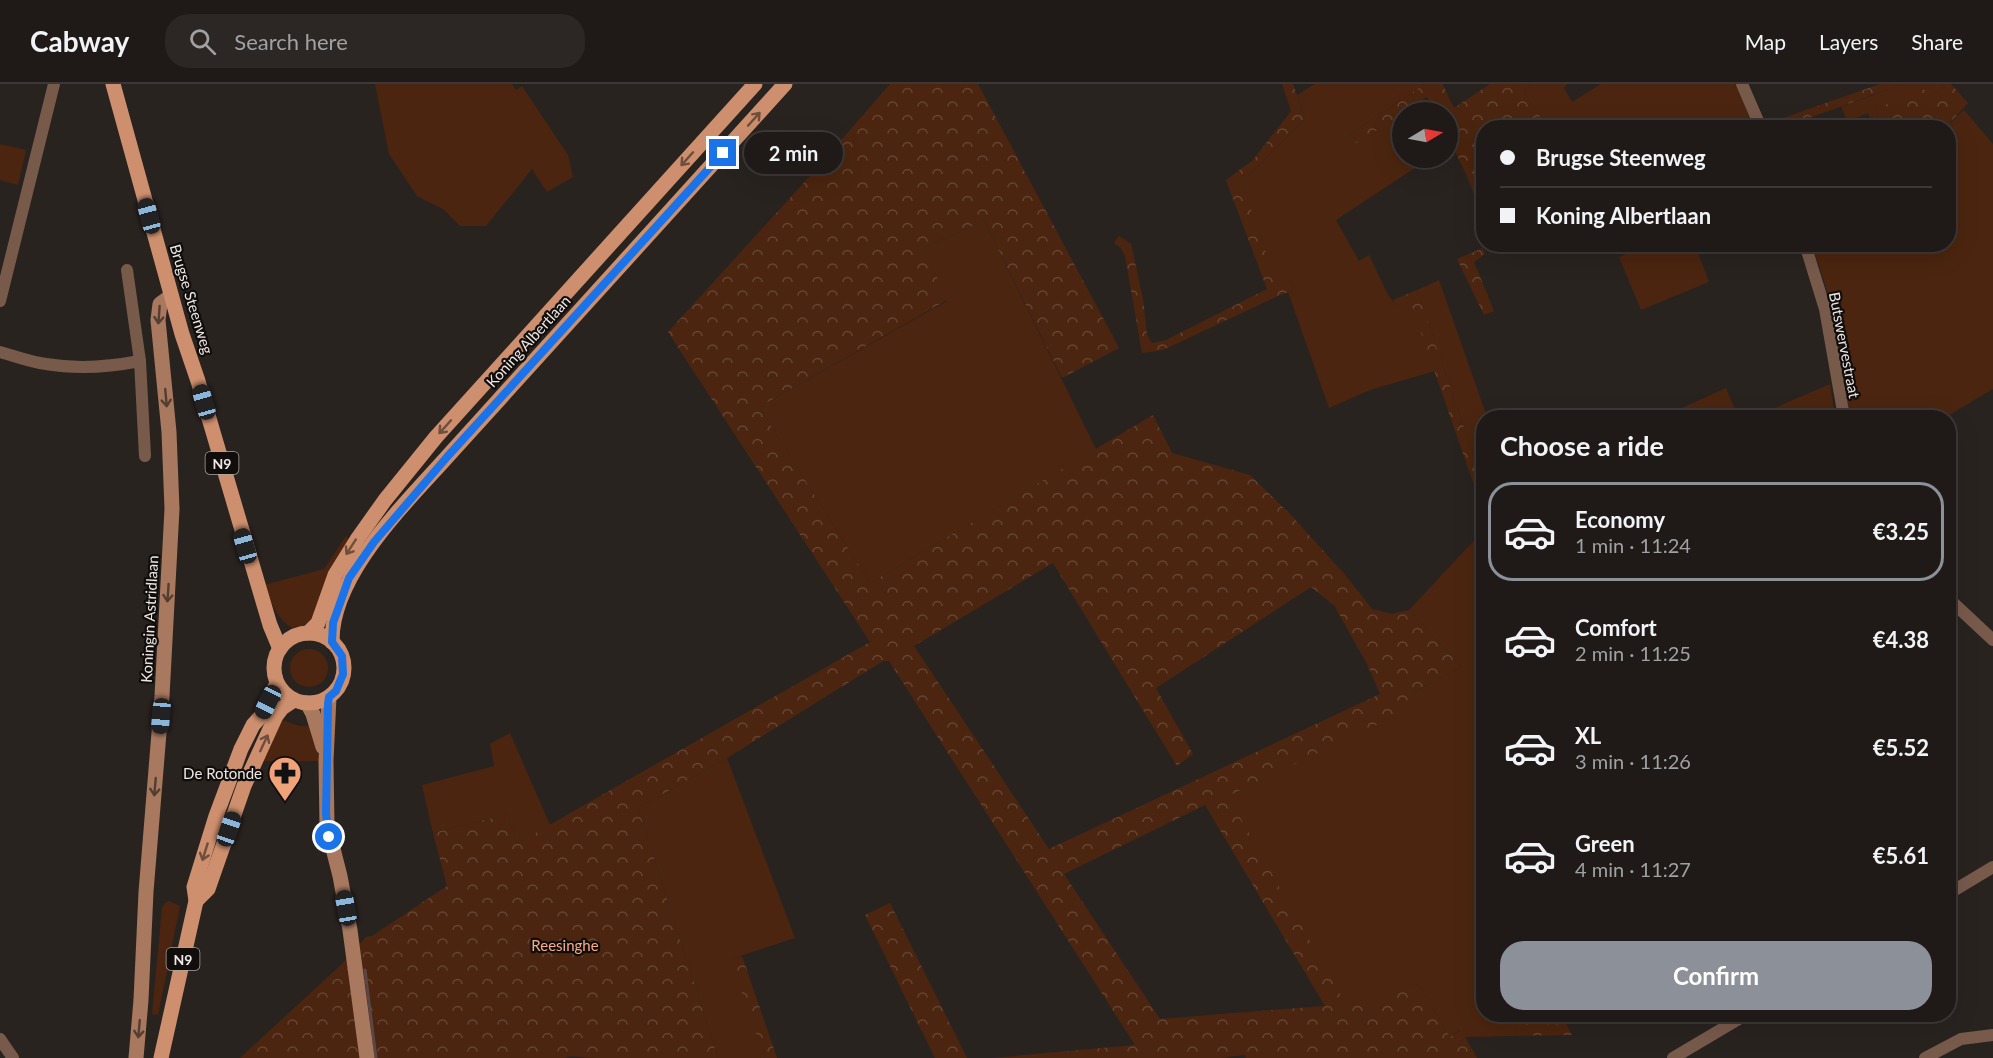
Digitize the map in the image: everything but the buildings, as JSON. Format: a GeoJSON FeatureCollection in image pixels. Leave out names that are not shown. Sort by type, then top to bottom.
{"type":"FeatureCollection","features":[{"type":"Feature","properties":{"kind":"main road","name":"Brugse Steenweg"},"geometry":{"type":"LineString","coordinates":[[113,84],[171,296],[260,593],[280,649],[275,663],[277,683]]}},
{"type":"Feature","properties":{"kind":"main road","name":"Koning Albertlaan"},"geometry":{"type":"LineString","coordinates":[[302,635],[318,623],[335,575],[344,558],[403,478],[484,384],[755,84]]}},
{"type":"Feature","properties":{"kind":"main road","name":"Koning Albertlaan"},"geometry":{"type":"LineString","coordinates":[[332,642],[333,623],[349,578],[396,515],[454,448],[785,84]]}},
{"type":"Feature","properties":{"kind":"main road","name":"Koningin Astridlaan"},"geometry":{"type":"LineString","coordinates":[[136,1058],[172,520],[169,432],[158,320],[160,304],[171,296]]}},
{"type":"Feature","properties":{"kind":"main road","name":"Brugse Steenweg"},"geometry":{"type":"LineString","coordinates":[[260,593],[279,623],[302,635],[325,637],[332,642]]}},
{"type":"Feature","properties":{"kind":"main road"},"geometry":{"type":"LineString","coordinates":[[280,649],[302,635]]}},
{"type":"Feature","properties":{"kind":"main road"},"geometry":{"type":"LineString","coordinates":[[277,683],[287,696],[301,701],[322,700],[329,697],[336,691],[343,674],[342,656],[332,642]]}},
{"type":"Feature","properties":{"kind":"main road","name":"N9"},"geometry":{"type":"LineString","coordinates":[[160,1058],[196,901],[194,887],[220,805],[243,744],[253,724],[262,715],[277,683]]}},
{"type":"Feature","properties":{"kind":"main road"},"geometry":{"type":"LineString","coordinates":[[329,697],[326,761],[327,825],[350,930],[367,1058]]}},
{"type":"Feature","properties":{"kind":"main road"},"geometry":{"type":"LineString","coordinates":[[301,701],[316,722],[326,761]]}},
{"type":"Feature","properties":{"kind":"main road","name":"N9"},"geometry":{"type":"LineString","coordinates":[[196,901],[208,890],[244,786],[276,716],[282,708],[301,701]]}},
{"type":"Feature","properties":{"kind":"street"},"geometry":{"type":"LineString","coordinates":[[0,301],[54,84]]}},
{"type":"Feature","properties":{"kind":"street"},"geometry":{"type":"LineString","coordinates":[[1742,84],[1758,120]]}},
{"type":"Feature","properties":{"kind":"street","name":"Butswervestraat"},"geometry":{"type":"LineString","coordinates":[[1808,252],[1826,309],[1843,410]]}},
{"type":"Feature","properties":{"kind":"street"},"geometry":{"type":"LineString","coordinates":[[128,270],[140,361],[145,456]]}},
{"type":"Feature","properties":{"kind":"street"},"geometry":{"type":"LineString","coordinates":[[0,352],[46,364],[73,367],[106,366],[140,361]]}},
{"type":"Feature","properties":{"kind":"street"},"geometry":{"type":"LineString","coordinates":[[1956,605],[1993,640]]}},
{"type":"Feature","properties":{"kind":"street"},"geometry":{"type":"LineString","coordinates":[[1956,889],[1993,867]]}},
{"type":"Feature","properties":{"kind":"street"},"geometry":{"type":"LineString","coordinates":[[1673,1058],[1733,1022]]}},
{"type":"Feature","properties":{"kind":"street"},"geometry":{"type":"LineString","coordinates":[[1925,1058],[1961,1039],[1993,1035]]}},
{"type":"Feature","properties":{"kind":"street"},"geometry":{"type":"LineString","coordinates":[[0,1039],[13,1058]]}},
{"type":"Feature","properties":{"kind":"green space"},"geometry":{"type":"Polygon","coordinates":[[[375,84],[512,84],[516,90],[522,86],[568,155],[573,177],[547,192],[532,169],[486,226],[460,226],[443,209],[417,196],[389,154],[375,84]]]}},
{"type":"Feature","properties":{"kind":"green space","name":"Reesinghe"},"geometry":{"type":"Polygon","coordinates":[[[890,84],[978,84],[1119,348],[1062,378],[984,221],[924,247],[947,300],[759,407],[870,583],[1153,415],[1172,453],[1250,475],[1291,515],[1346,576],[1372,609],[1392,614],[1409,610],[1462,667],[1412,693],[1416,706],[1228,796],[1348,1008],[1418,984],[1450,1037],[1461,1030],[1477,1058],[1246,1058],[1244,1055],[1220,1058],[992,1058],[1135,1045],[889,661],[883,661],[727,758],[638,808],[718,1058],[571,1056],[564,1058],[240,1058],[342,964],[366,937],[372,936],[447,886],[433,833],[508,814],[516,844],[870,642],[668,332],[890,84]],[[1053,563],[914,646],[1049,849],[1380,694],[1367,664],[1334,605],[1311,587],[1156,688],[1193,754],[1177,766],[1053,563]],[[1205,805],[1064,874],[1160,1019],[1325,1006],[1205,805]]]}},
{"type":"Feature","properties":{"kind":"green space"},"geometry":{"type":"Polygon","coordinates":[[[1282,84],[1293,84],[1305,118],[1242,183],[1277,284],[1290,280],[1294,290],[1163,350],[1142,353],[1125,256],[1121,248],[1114,243],[1119,236],[1131,244],[1143,299],[1147,335],[1152,343],[1166,340],[1267,289],[1226,180],[1253,160],[1291,111],[1282,84]]]}},
{"type":"Feature","properties":{"kind":"green space"},"geometry":{"type":"Polygon","coordinates":[[[1315,84],[1425,84],[1398,102],[1392,102],[1392,106],[1350,134],[1356,143],[1392,120],[1392,168],[1415,168],[1336,220],[1359,261],[1369,255],[1388,295],[1396,305],[1410,300],[1435,371],[1370,390],[1329,408],[1288,292],[1294,290],[1290,280],[1277,285],[1242,183],[1305,118],[1297,95],[1315,84]]]}},
{"type":"Feature","properties":{"kind":"green space"},"geometry":{"type":"Polygon","coordinates":[[[1425,84],[1444,84],[1451,102],[1430,102],[1427,97],[1419,102],[1398,102],[1425,84]]]}},
{"type":"Feature","properties":{"kind":"green space"},"geometry":{"type":"Polygon","coordinates":[[[1490,84],[1532,84],[1523,91],[1542,120],[1476,120],[1476,199],[1458,158],[1458,105],[1490,84]]]}},
{"type":"Feature","properties":{"kind":"green space"},"geometry":{"type":"Polygon","coordinates":[[[1532,84],[1567,84],[1564,88],[1572,102],[1601,84],[1735,84],[1751,120],[1542,120],[1523,91],[1532,84]]]}},
{"type":"Feature","properties":{"kind":"green space"},"geometry":{"type":"Polygon","coordinates":[[[1880,84],[1902,84],[1804,120],[1777,120],[1880,84]]]}},
{"type":"Feature","properties":{"kind":"green space"},"geometry":{"type":"Polygon","coordinates":[[[1902,84],[1941,84],[1945,87],[1930,94],[1876,109],[1879,119],[1877,120],[1871,120],[1868,113],[1847,120],[1841,107],[1902,84]]]}},
{"type":"Feature","properties":{"kind":"green space"},"geometry":{"type":"Polygon","coordinates":[[[1941,84],[1951,84],[1968,103],[1952,120],[1877,120],[1879,119],[1876,109],[1922,88],[1930,94],[1945,87],[1941,84]]]}},
{"type":"Feature","properties":{"kind":"green space"},"geometry":{"type":"Polygon","coordinates":[[[1392,106],[1392,120],[1355,143],[1350,134],[1392,106]]]}},
{"type":"Feature","properties":{"kind":"green space"},"geometry":{"type":"Polygon","coordinates":[[[1964,110],[1993,144],[1993,389],[1956,411],[1849,410],[1836,322],[1814,252],[1956,252],[1956,120],[1953,120],[1964,110]]]}},
{"type":"Feature","properties":{"kind":"green space"},"geometry":{"type":"Polygon","coordinates":[[[0,144],[26,150],[18,185],[0,180],[0,144]]]}},
{"type":"Feature","properties":{"kind":"green space"},"geometry":{"type":"Polygon","coordinates":[[[984,221],[1096,449],[870,583],[759,407],[947,301],[924,247],[984,221]]]}},
{"type":"Feature","properties":{"kind":"green space"},"geometry":{"type":"Polygon","coordinates":[[[1476,251],[1484,252],[1485,254],[1474,262],[1494,311],[1484,315],[1457,259],[1476,251]]]}},
{"type":"Feature","properties":{"kind":"green space"},"geometry":{"type":"Polygon","coordinates":[[[1631,252],[1698,252],[1709,282],[1641,310],[1619,257],[1631,252]]]}},
{"type":"Feature","properties":{"kind":"green space"},"geometry":{"type":"Polygon","coordinates":[[[1439,280],[1485,410],[1476,410],[1476,463],[1417,290],[1439,280]]]}},
{"type":"Feature","properties":{"kind":"green space"},"geometry":{"type":"Polygon","coordinates":[[[1417,290],[1476,463],[1476,491],[1410,301],[1396,305],[1393,300],[1417,290]]]}},
{"type":"Feature","properties":{"kind":"green space"},"geometry":{"type":"Polygon","coordinates":[[[1830,384],[1834,410],[1770,410],[1830,384]]]}},
{"type":"Feature","properties":{"kind":"green space"},"geometry":{"type":"Polygon","coordinates":[[[1726,388],[1735,410],[1677,410],[1726,388]]]}},
{"type":"Feature","properties":{"kind":"green space"},"geometry":{"type":"Polygon","coordinates":[[[346,536],[350,540],[334,580],[314,617],[303,627],[291,627],[278,614],[264,585],[324,569],[346,536]]]}},
{"type":"Feature","properties":{"kind":"green space"},"geometry":{"type":"Polygon","coordinates":[[[1476,538],[1476,1022],[1519,1022],[1515,1036],[1464,1037],[1460,1030],[1450,1037],[1418,984],[1348,1009],[1227,796],[1415,706],[1412,693],[1462,667],[1409,610],[1476,538]]]}},
{"type":"Feature","properties":{"kind":"green space"},"geometry":{"type":"Polygon","coordinates":[[[309,649],[322,655],[328,668],[322,681],[309,687],[296,681],[290,668],[296,655],[309,649]]]}},
{"type":"Feature","properties":{"kind":"green space"},"geometry":{"type":"Polygon","coordinates":[[[282,720],[299,726],[309,726],[318,750],[319,761],[263,761],[282,720]]]}},
{"type":"Feature","properties":{"kind":"green space"},"geometry":{"type":"Polygon","coordinates":[[[510,733],[550,825],[516,844],[508,814],[433,833],[422,785],[494,766],[490,744],[510,733]]]}},
{"type":"Feature","properties":{"kind":"green space"},"geometry":{"type":"Polygon","coordinates":[[[727,758],[795,938],[731,959],[765,1058],[718,1058],[638,808],[727,758]]]}},
{"type":"Feature","properties":{"kind":"green space"},"geometry":{"type":"Polygon","coordinates":[[[169,901],[180,906],[158,1015],[152,1014],[162,908],[169,901]]]}},
{"type":"Feature","properties":{"kind":"green space"},"geometry":{"type":"Polygon","coordinates":[[[890,903],[967,1058],[935,1058],[865,915],[890,903]]]}},
{"type":"Feature","properties":{"kind":"green space"},"geometry":{"type":"Polygon","coordinates":[[[742,956],[777,1058],[765,1058],[730,959],[742,956]]]}},
{"type":"Feature","properties":{"kind":"green space"},"geometry":{"type":"Polygon","coordinates":[[[1519,1022],[1565,1022],[1572,1035],[1515,1036],[1519,1022]]]}},
{"type":"Feature","properties":{"kind":"waterway"},"geometry":{"type":"LineString","coordinates":[[365,970],[376,1058]]}},
{"type":"Feature","properties":{"kind":"place","name":"De Rotonde"},"geometry":{"type":"Point","coordinates":[285,802]}},
{"type":"Feature","properties":{"kind":"route"},"geometry":{"type":"LineString","coordinates":[[329,837],[326,814],[328,704],[329,697],[340,683],[344,665],[338,648],[332,642],[332,632],[342,594],[349,578],[374,542],[447,457],[723,153]]}}]}
